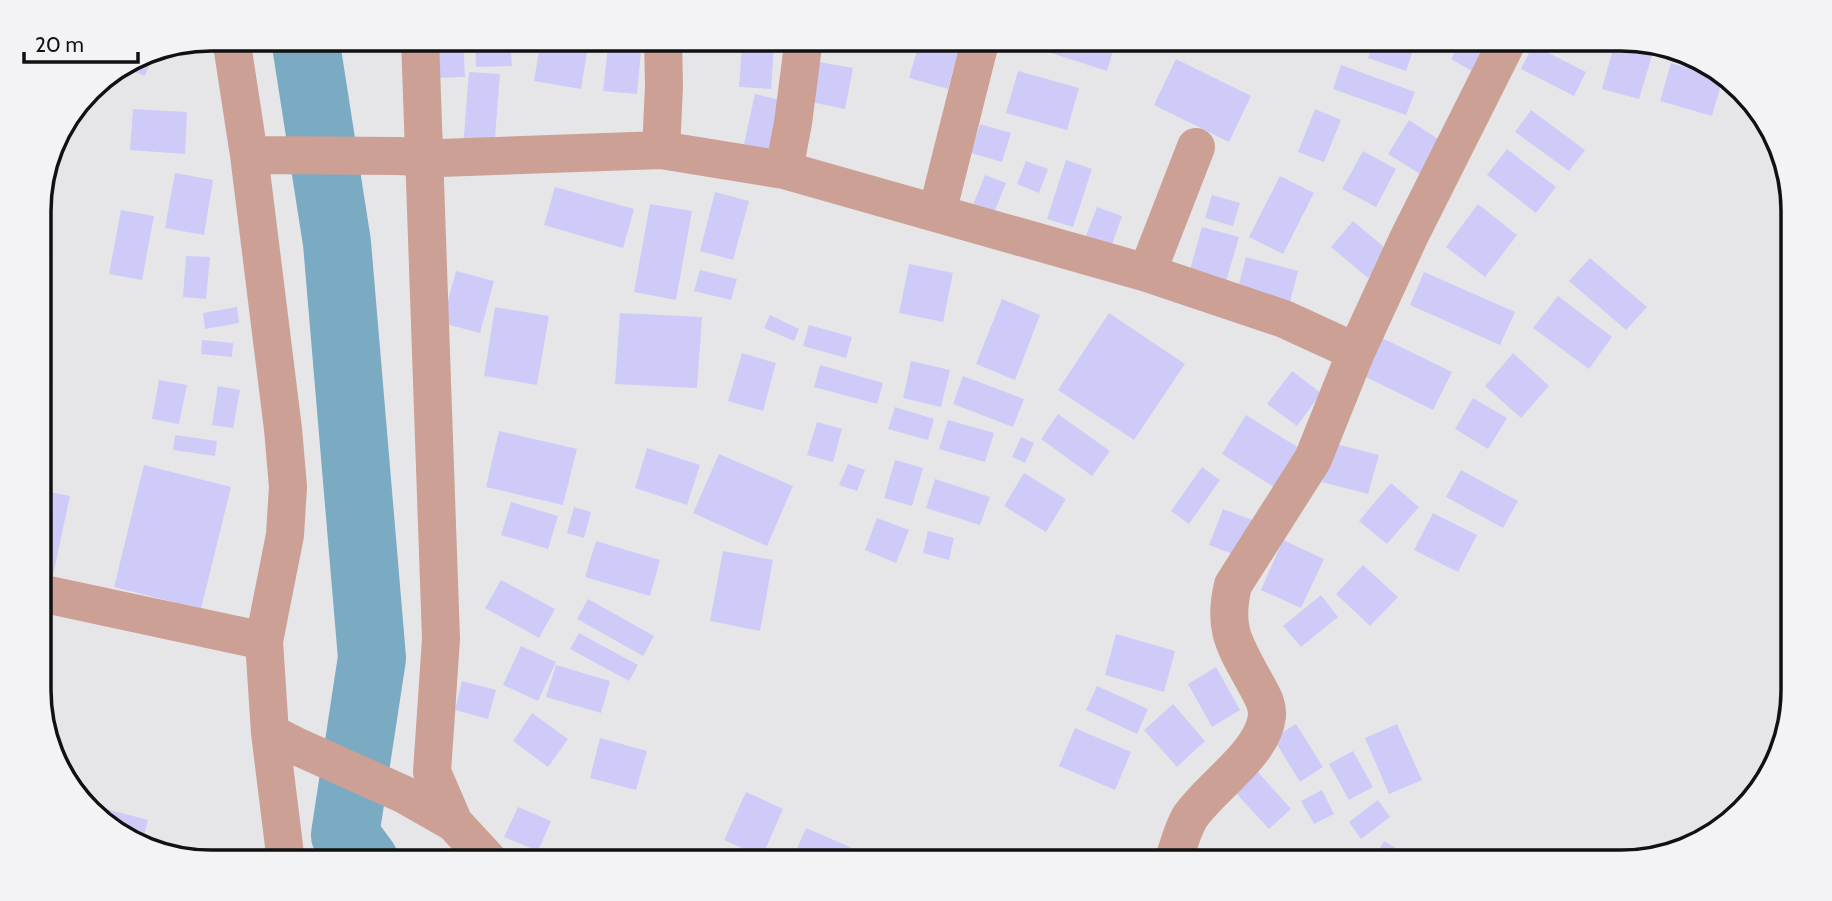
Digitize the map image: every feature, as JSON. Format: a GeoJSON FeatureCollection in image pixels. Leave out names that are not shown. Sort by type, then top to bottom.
{"type":"FeatureCollection","features":[{"type":"Feature","properties":{"kind":"street"},"geometry":{"type":"LineString","coordinates":[[234,51],[255,155],[288,487],[285,535],[264,641],[283,740],[286,850]]}},
{"type":"Feature","properties":{"kind":"street"},"geometry":{"type":"LineString","coordinates":[[419,51],[411,157],[441,639],[432,772],[454,823]]}},
{"type":"Feature","properties":{"kind":"street"},"geometry":{"type":"LineString","coordinates":[[661,150],[663,51]]}},
{"type":"Feature","properties":{"kind":"street"},"geometry":{"type":"LineString","coordinates":[[784,170],[802,51]]}},
{"type":"Feature","properties":{"kind":"street"},"geometry":{"type":"LineString","coordinates":[[937,213],[978,51]]}},
{"type":"Feature","properties":{"kind":"street"},"geometry":{"type":"LineString","coordinates":[[1177,850],[1189,818],[1254,748],[1267,719],[1267,706],[1235,646],[1228,617],[1233,585],[1313,459],[1356,352],[1409,237],[1502,51]]}},
{"type":"Feature","properties":{"kind":"street"},"geometry":{"type":"LineString","coordinates":[[1147,273],[1196,147]]}},
{"type":"Feature","properties":{"kind":"street"},"geometry":{"type":"LineString","coordinates":[[255,155],[411,157],[661,150],[784,170],[1147,273],[1284,319],[1356,352]]}},
{"type":"Feature","properties":{"kind":"street"},"geometry":{"type":"LineString","coordinates":[[51,595],[264,641]]}},
{"type":"Feature","properties":{"kind":"street"},"geometry":{"type":"LineString","coordinates":[[283,740],[405,795],[454,823],[479,850]]}},
{"type":"Feature","properties":{"kind":"building"},"geometry":{"type":"Polygon","coordinates":[[[431,51],[464,51],[465,77],[432,78],[431,51]]]}},
{"type":"Feature","properties":{"kind":"building"},"geometry":{"type":"Polygon","coordinates":[[[475,51],[511,51],[512,66],[476,67],[475,51]]]}},
{"type":"Feature","properties":{"kind":"building"},"geometry":{"type":"Polygon","coordinates":[[[539,51],[587,51],[581,89],[534,81],[539,51]]]}},
{"type":"Feature","properties":{"kind":"building"},"geometry":{"type":"Polygon","coordinates":[[[608,51],[641,51],[637,94],[603,91],[608,51]]]}},
{"type":"Feature","properties":{"kind":"building"},"geometry":{"type":"Polygon","coordinates":[[[742,51],[774,51],[771,89],[739,87],[742,51]]]}},
{"type":"Feature","properties":{"kind":"building"},"geometry":{"type":"Polygon","coordinates":[[[917,51],[958,52],[948,89],[909,78],[917,51]]]}},
{"type":"Feature","properties":{"kind":"building"},"geometry":{"type":"Polygon","coordinates":[[[1045,51],[1113,51],[1107,71],[1045,51]]]}},
{"type":"Feature","properties":{"kind":"building"},"geometry":{"type":"Polygon","coordinates":[[[1370,51],[1413,51],[1406,71],[1368,58],[1370,51]]]}},
{"type":"Feature","properties":{"kind":"building"},"geometry":{"type":"Polygon","coordinates":[[[1456,51],[1490,51],[1477,74],[1451,59],[1456,51]]]}},
{"type":"Feature","properties":{"kind":"building"},"geometry":{"type":"Polygon","coordinates":[[[1530,51],[1545,51],[1586,72],[1574,96],[1521,69],[1530,51]]]}},
{"type":"Feature","properties":{"kind":"building"},"geometry":{"type":"Polygon","coordinates":[[[1612,51],[1637,52],[1652,56],[1639,99],[1602,89],[1612,51]]]}},
{"type":"Feature","properties":{"kind":"building"},"geometry":{"type":"Polygon","coordinates":[[[1176,59],[1251,96],[1229,142],[1154,105],[1176,59]]]}},
{"type":"Feature","properties":{"kind":"building"},"geometry":{"type":"Polygon","coordinates":[[[819,62],[853,68],[845,109],[811,102],[819,62]]]}},
{"type":"Feature","properties":{"kind":"building"},"geometry":{"type":"Polygon","coordinates":[[[150,63],[145,76],[133,71],[150,63]]]}},
{"type":"Feature","properties":{"kind":"building"},"geometry":{"type":"Polygon","coordinates":[[[1671,63],[1698,71],[1721,86],[1712,116],[1660,101],[1671,63]]]}},
{"type":"Feature","properties":{"kind":"building"},"geometry":{"type":"Polygon","coordinates":[[[1341,65],[1415,92],[1406,115],[1333,89],[1341,65]]]}},
{"type":"Feature","properties":{"kind":"building"},"geometry":{"type":"Polygon","coordinates":[[[1018,71],[1079,88],[1067,130],[1006,113],[1018,71]]]}},
{"type":"Feature","properties":{"kind":"building"},"geometry":{"type":"Polygon","coordinates":[[[469,72],[500,74],[494,150],[463,147],[469,72]]]}},
{"type":"Feature","properties":{"kind":"building"},"geometry":{"type":"Polygon","coordinates":[[[755,94],[789,102],[779,151],[744,144],[755,94]]]}},
{"type":"Feature","properties":{"kind":"building"},"geometry":{"type":"Polygon","coordinates":[[[133,109],[187,112],[185,154],[130,150],[133,109]]]}},
{"type":"Feature","properties":{"kind":"building"},"geometry":{"type":"Polygon","coordinates":[[[1315,109],[1341,120],[1324,162],[1298,152],[1315,109]]]}},
{"type":"Feature","properties":{"kind":"building"},"geometry":{"type":"Polygon","coordinates":[[[1531,110],[1585,150],[1569,171],[1515,132],[1531,110]]]}},
{"type":"Feature","properties":{"kind":"building"},"geometry":{"type":"Polygon","coordinates":[[[1409,120],[1449,146],[1428,179],[1388,154],[1409,120]]]}},
{"type":"Feature","properties":{"kind":"building"},"geometry":{"type":"Polygon","coordinates":[[[980,124],[1011,133],[1002,162],[971,153],[980,124]]]}},
{"type":"Feature","properties":{"kind":"building"},"geometry":{"type":"Polygon","coordinates":[[[1507,149],[1556,187],[1536,213],[1487,175],[1507,149]]]}},
{"type":"Feature","properties":{"kind":"building"},"geometry":{"type":"Polygon","coordinates":[[[1363,151],[1396,169],[1376,207],[1342,189],[1363,151]]]}},
{"type":"Feature","properties":{"kind":"building"},"geometry":{"type":"Polygon","coordinates":[[[1066,160],[1092,169],[1073,227],[1047,219],[1066,160]]]}},
{"type":"Feature","properties":{"kind":"building"},"geometry":{"type":"Polygon","coordinates":[[[1026,161],[1048,169],[1039,193],[1017,184],[1026,161]]]}},
{"type":"Feature","properties":{"kind":"building"},"geometry":{"type":"Polygon","coordinates":[[[175,173],[213,180],[204,235],[165,228],[175,173]]]}},
{"type":"Feature","properties":{"kind":"building"},"geometry":{"type":"Polygon","coordinates":[[[985,175],[1006,183],[989,225],[968,217],[985,175]]]}},
{"type":"Feature","properties":{"kind":"building"},"geometry":{"type":"Polygon","coordinates":[[[1280,176],[1314,193],[1283,254],[1249,237],[1280,176]]]}},
{"type":"Feature","properties":{"kind":"building"},"geometry":{"type":"Polygon","coordinates":[[[555,187],[634,209],[623,248],[544,225],[555,187]]]}},
{"type":"Feature","properties":{"kind":"building"},"geometry":{"type":"Polygon","coordinates":[[[715,192],[749,201],[733,260],[700,251],[715,192]]]}},
{"type":"Feature","properties":{"kind":"building"},"geometry":{"type":"Polygon","coordinates":[[[1212,195],[1240,203],[1233,226],[1205,218],[1212,195]]]}},
{"type":"Feature","properties":{"kind":"building"},"geometry":{"type":"Polygon","coordinates":[[[650,204],[692,211],[676,300],[634,292],[650,204]]]}},
{"type":"Feature","properties":{"kind":"building"},"geometry":{"type":"Polygon","coordinates":[[[1478,204],[1517,235],[1485,277],[1446,247],[1478,204]]]}},
{"type":"Feature","properties":{"kind":"building"},"geometry":{"type":"Polygon","coordinates":[[[1097,207],[1122,216],[1110,250],[1084,241],[1097,207]]]}},
{"type":"Feature","properties":{"kind":"building"},"geometry":{"type":"Polygon","coordinates":[[[121,210],[154,216],[142,280],[109,274],[121,210]]]}},
{"type":"Feature","properties":{"kind":"building"},"geometry":{"type":"Polygon","coordinates":[[[1353,221],[1390,252],[1368,278],[1331,247],[1353,221]]]}},
{"type":"Feature","properties":{"kind":"building"},"geometry":{"type":"Polygon","coordinates":[[[1202,227],[1239,237],[1224,288],[1188,277],[1202,227]]]}},
{"type":"Feature","properties":{"kind":"building"},"geometry":{"type":"Polygon","coordinates":[[[186,256],[210,257],[206,299],[183,297],[186,256]]]}},
{"type":"Feature","properties":{"kind":"building"},"geometry":{"type":"Polygon","coordinates":[[[1246,257],[1298,271],[1287,313],[1235,299],[1246,257]]]}},
{"type":"Feature","properties":{"kind":"building"},"geometry":{"type":"Polygon","coordinates":[[[1590,258],[1647,307],[1626,330],[1569,281],[1590,258]]]}},
{"type":"Feature","properties":{"kind":"building"},"geometry":{"type":"Polygon","coordinates":[[[909,264],[953,273],[943,322],[899,313],[909,264]]]}},
{"type":"Feature","properties":{"kind":"building"},"geometry":{"type":"Polygon","coordinates":[[[700,270],[737,279],[731,300],[694,291],[700,270]]]}},
{"type":"Feature","properties":{"kind":"building"},"geometry":{"type":"Polygon","coordinates":[[[456,271],[494,281],[480,333],[442,323],[456,271]]]}},
{"type":"Feature","properties":{"kind":"building"},"geometry":{"type":"Polygon","coordinates":[[[1424,272],[1515,312],[1500,345],[1410,305],[1424,272]]]}},
{"type":"Feature","properties":{"kind":"building"},"geometry":{"type":"Polygon","coordinates":[[[1558,296],[1612,337],[1589,369],[1533,328],[1558,296]]]}},
{"type":"Feature","properties":{"kind":"building"},"geometry":{"type":"Polygon","coordinates":[[[1002,299],[1040,315],[1015,380],[976,364],[1002,299]]]}},
{"type":"Feature","properties":{"kind":"building"},"geometry":{"type":"Polygon","coordinates":[[[237,307],[239,323],[205,329],[203,313],[237,307]]]}},
{"type":"Feature","properties":{"kind":"building"},"geometry":{"type":"Polygon","coordinates":[[[495,307],[549,316],[537,385],[484,376],[495,307]]]}},
{"type":"Feature","properties":{"kind":"building"},"geometry":{"type":"Polygon","coordinates":[[[620,313],[702,317],[697,388],[615,384],[620,313]]]}},
{"type":"Feature","properties":{"kind":"building"},"geometry":{"type":"Polygon","coordinates":[[[1109,313],[1185,364],[1134,440],[1058,390],[1109,313]]]}},
{"type":"Feature","properties":{"kind":"building"},"geometry":{"type":"Polygon","coordinates":[[[770,315],[799,329],[794,341],[764,328],[770,315]]]}},
{"type":"Feature","properties":{"kind":"building"},"geometry":{"type":"Polygon","coordinates":[[[809,325],[852,337],[846,358],[803,346],[809,325]]]}},
{"type":"Feature","properties":{"kind":"building"},"geometry":{"type":"Polygon","coordinates":[[[1380,337],[1452,372],[1433,410],[1362,375],[1380,337]]]}},
{"type":"Feature","properties":{"kind":"building"},"geometry":{"type":"Polygon","coordinates":[[[202,340],[233,343],[232,357],[201,354],[202,340]]]}},
{"type":"Feature","properties":{"kind":"building"},"geometry":{"type":"Polygon","coordinates":[[[742,353],[776,363],[763,411],[728,401],[742,353]]]}},
{"type":"Feature","properties":{"kind":"building"},"geometry":{"type":"Polygon","coordinates":[[[1513,353],[1549,386],[1521,418],[1485,386],[1513,353]]]}},
{"type":"Feature","properties":{"kind":"building"},"geometry":{"type":"Polygon","coordinates":[[[911,361],[950,370],[941,407],[903,398],[911,361]]]}},
{"type":"Feature","properties":{"kind":"building"},"geometry":{"type":"Polygon","coordinates":[[[820,365],[883,383],[877,404],[814,387],[820,365]]]}},
{"type":"Feature","properties":{"kind":"building"},"geometry":{"type":"Polygon","coordinates":[[[1292,371],[1321,393],[1297,426],[1267,404],[1292,371]]]}},
{"type":"Feature","properties":{"kind":"building"},"geometry":{"type":"Polygon","coordinates":[[[963,376],[1024,399],[1013,427],[953,404],[963,376]]]}},
{"type":"Feature","properties":{"kind":"building"},"geometry":{"type":"Polygon","coordinates":[[[159,380],[187,385],[179,424],[152,419],[159,380]]]}},
{"type":"Feature","properties":{"kind":"building"},"geometry":{"type":"Polygon","coordinates":[[[218,386],[240,390],[233,428],[212,425],[218,386]]]}},
{"type":"Feature","properties":{"kind":"building"},"geometry":{"type":"Polygon","coordinates":[[[1473,398],[1507,418],[1488,449],[1455,429],[1473,398]]]}},
{"type":"Feature","properties":{"kind":"building"},"geometry":{"type":"Polygon","coordinates":[[[895,407],[934,419],[928,440],[888,429],[895,407]]]}},
{"type":"Feature","properties":{"kind":"building"},"geometry":{"type":"Polygon","coordinates":[[[1058,414],[1110,451],[1092,476],[1041,439],[1058,414]]]}},
{"type":"Feature","properties":{"kind":"building"},"geometry":{"type":"Polygon","coordinates":[[[1246,415],[1304,451],[1280,491],[1222,454],[1246,415]]]}},
{"type":"Feature","properties":{"kind":"building"},"geometry":{"type":"Polygon","coordinates":[[[948,420],[994,433],[985,462],[939,449],[948,420]]]}},
{"type":"Feature","properties":{"kind":"building"},"geometry":{"type":"Polygon","coordinates":[[[817,422],[842,429],[833,462],[807,455],[817,422]]]}},
{"type":"Feature","properties":{"kind":"building"},"geometry":{"type":"Polygon","coordinates":[[[499,431],[577,449],[563,505],[486,487],[499,431]]]}},
{"type":"Feature","properties":{"kind":"building"},"geometry":{"type":"Polygon","coordinates":[[[175,435],[217,441],[215,456],[173,450],[175,435]]]}},
{"type":"Feature","properties":{"kind":"building"},"geometry":{"type":"Polygon","coordinates":[[[1021,437],[1034,443],[1025,463],[1012,457],[1021,437]]]}},
{"type":"Feature","properties":{"kind":"building"},"geometry":{"type":"Polygon","coordinates":[[[1332,443],[1379,455],[1368,494],[1322,482],[1332,443]]]}},
{"type":"Feature","properties":{"kind":"building"},"geometry":{"type":"Polygon","coordinates":[[[647,448],[700,465],[687,505],[635,488],[647,448]]]}},
{"type":"Feature","properties":{"kind":"building"},"geometry":{"type":"Polygon","coordinates":[[[719,454],[793,486],[767,546],[693,513],[719,454]]]}},
{"type":"Feature","properties":{"kind":"building"},"geometry":{"type":"Polygon","coordinates":[[[895,460],[923,468],[912,506],[884,498],[895,460]]]}},
{"type":"Feature","properties":{"kind":"building"},"geometry":{"type":"Polygon","coordinates":[[[848,464],[865,470],[857,491],[839,485],[848,464]]]}},
{"type":"Feature","properties":{"kind":"building"},"geometry":{"type":"Polygon","coordinates":[[[144,465],[231,487],[201,609],[114,587],[144,465]]]}},
{"type":"Feature","properties":{"kind":"building"},"geometry":{"type":"Polygon","coordinates":[[[1202,467],[1220,480],[1189,524],[1171,511],[1202,467]]]}},
{"type":"Feature","properties":{"kind":"building"},"geometry":{"type":"Polygon","coordinates":[[[1461,470],[1518,501],[1503,528],[1446,497],[1461,470]]]}},
{"type":"Feature","properties":{"kind":"building"},"geometry":{"type":"Polygon","coordinates":[[[1024,473],[1066,499],[1046,532],[1004,506],[1024,473]]]}},
{"type":"Feature","properties":{"kind":"building"},"geometry":{"type":"Polygon","coordinates":[[[935,479],[990,497],[980,525],[926,508],[935,479]]]}},
{"type":"Feature","properties":{"kind":"building"},"geometry":{"type":"Polygon","coordinates":[[[1391,483],[1419,507],[1387,544],[1359,521],[1391,483]]]}},
{"type":"Feature","properties":{"kind":"building"},"geometry":{"type":"Polygon","coordinates":[[[51,492],[70,496],[51,580],[51,492]]]}},
{"type":"Feature","properties":{"kind":"building"},"geometry":{"type":"Polygon","coordinates":[[[511,502],[558,516],[548,549],[501,535],[511,502]]]}},
{"type":"Feature","properties":{"kind":"building"},"geometry":{"type":"Polygon","coordinates":[[[574,507],[591,512],[584,538],[567,533],[574,507]]]}},
{"type":"Feature","properties":{"kind":"building"},"geometry":{"type":"Polygon","coordinates":[[[1223,509],[1260,523],[1246,559],[1209,545],[1223,509]]]}},
{"type":"Feature","properties":{"kind":"building"},"geometry":{"type":"Polygon","coordinates":[[[1433,513],[1477,535],[1458,572],[1414,550],[1433,513]]]}},
{"type":"Feature","properties":{"kind":"building"},"geometry":{"type":"Polygon","coordinates":[[[877,518],[909,530],[896,563],[865,550],[877,518]]]}},
{"type":"Feature","properties":{"kind":"building"},"geometry":{"type":"Polygon","coordinates":[[[928,531],[954,538],[949,560],[923,553],[928,531]]]}},
{"type":"Feature","properties":{"kind":"building"},"geometry":{"type":"Polygon","coordinates":[[[1283,540],[1324,559],[1301,608],[1261,590],[1283,540]]]}},
{"type":"Feature","properties":{"kind":"building"},"geometry":{"type":"Polygon","coordinates":[[[596,541],[660,560],[650,596],[585,577],[596,541]]]}},
{"type":"Feature","properties":{"kind":"building"},"geometry":{"type":"Polygon","coordinates":[[[723,551],[773,560],[760,631],[710,621],[723,551]]]}},
{"type":"Feature","properties":{"kind":"building"},"geometry":{"type":"Polygon","coordinates":[[[1363,565],[1398,597],[1370,626],[1336,594],[1363,565]]]}},
{"type":"Feature","properties":{"kind":"building"},"geometry":{"type":"Polygon","coordinates":[[[501,580],[555,609],[539,638],[485,608],[501,580]]]}},
{"type":"Feature","properties":{"kind":"building"},"geometry":{"type":"Polygon","coordinates":[[[1321,595],[1338,617],[1301,647],[1283,626],[1321,595]]]}},
{"type":"Feature","properties":{"kind":"building"},"geometry":{"type":"Polygon","coordinates":[[[588,599],[654,636],[643,656],[577,619],[588,599]]]}},
{"type":"Feature","properties":{"kind":"building"},"geometry":{"type":"Polygon","coordinates":[[[579,633],[638,665],[629,681],[570,649],[579,633]]]}},
{"type":"Feature","properties":{"kind":"building"},"geometry":{"type":"Polygon","coordinates":[[[1116,634],[1175,651],[1164,692],[1105,675],[1116,634]]]}},
{"type":"Feature","properties":{"kind":"building"},"geometry":{"type":"Polygon","coordinates":[[[521,646],[556,662],[538,701],[503,685],[521,646]]]}},
{"type":"Feature","properties":{"kind":"building"},"geometry":{"type":"Polygon","coordinates":[[[556,665],[610,681],[601,713],[546,697],[556,665]]]}},
{"type":"Feature","properties":{"kind":"building"},"geometry":{"type":"Polygon","coordinates":[[[1216,667],[1240,710],[1212,727],[1188,684],[1216,667]]]}},
{"type":"Feature","properties":{"kind":"building"},"geometry":{"type":"Polygon","coordinates":[[[462,681],[496,690],[488,719],[455,710],[462,681]]]}},
{"type":"Feature","properties":{"kind":"building"},"geometry":{"type":"Polygon","coordinates":[[[1097,686],[1148,709],[1137,734],[1086,710],[1097,686]]]}},
{"type":"Feature","properties":{"kind":"building"},"geometry":{"type":"Polygon","coordinates":[[[1173,704],[1205,741],[1177,767],[1144,730],[1173,704]]]}},
{"type":"Feature","properties":{"kind":"building"},"geometry":{"type":"Polygon","coordinates":[[[532,713],[568,739],[548,767],[513,741],[532,713]]]}},
{"type":"Feature","properties":{"kind":"building"},"geometry":{"type":"Polygon","coordinates":[[[1296,724],[1323,767],[1300,782],[1273,738],[1296,724]]]}},
{"type":"Feature","properties":{"kind":"building"},"geometry":{"type":"Polygon","coordinates":[[[1397,724],[1422,780],[1389,794],[1365,738],[1397,724]]]}},
{"type":"Feature","properties":{"kind":"building"},"geometry":{"type":"Polygon","coordinates":[[[1075,728],[1131,752],[1115,790],[1059,766],[1075,728]]]}},
{"type":"Feature","properties":{"kind":"building"},"geometry":{"type":"Polygon","coordinates":[[[600,738],[647,751],[636,790],[590,778],[600,738]]]}},
{"type":"Feature","properties":{"kind":"building"},"geometry":{"type":"Polygon","coordinates":[[[1353,751],[1373,787],[1349,800],[1329,764],[1353,751]]]}},
{"type":"Feature","properties":{"kind":"building"},"geometry":{"type":"Polygon","coordinates":[[[1258,772],[1291,809],[1269,829],[1235,792],[1258,772]]]}},
{"type":"Feature","properties":{"kind":"building"},"geometry":{"type":"Polygon","coordinates":[[[1322,790],[1334,814],[1314,824],[1301,801],[1322,790]]]}},
{"type":"Feature","properties":{"kind":"building"},"geometry":{"type":"Polygon","coordinates":[[[746,792],[783,809],[765,850],[746,850],[724,840],[746,792]]]}},
{"type":"Feature","properties":{"kind":"building"},"geometry":{"type":"Polygon","coordinates":[[[1378,800],[1390,817],[1361,839],[1349,822],[1378,800]]]}},
{"type":"Feature","properties":{"kind":"building"},"geometry":{"type":"Polygon","coordinates":[[[518,807],[551,821],[538,850],[504,837],[518,807]]]}},
{"type":"Feature","properties":{"kind":"building"},"geometry":{"type":"Polygon","coordinates":[[[102,808],[148,820],[144,836],[102,808]]]}},
{"type":"Feature","properties":{"kind":"building"},"geometry":{"type":"Polygon","coordinates":[[[806,828],[850,847],[849,850],[796,850],[806,828]]]}},
{"type":"Feature","properties":{"kind":"building"},"geometry":{"type":"Polygon","coordinates":[[[1384,841],[1399,850],[1379,850],[1384,841]]]}},
{"type":"Feature","properties":{"kind":"waterway"},"geometry":{"type":"LineString","coordinates":[[307,51],[337,243],[372,658],[345,835],[356,850]]}}]}
